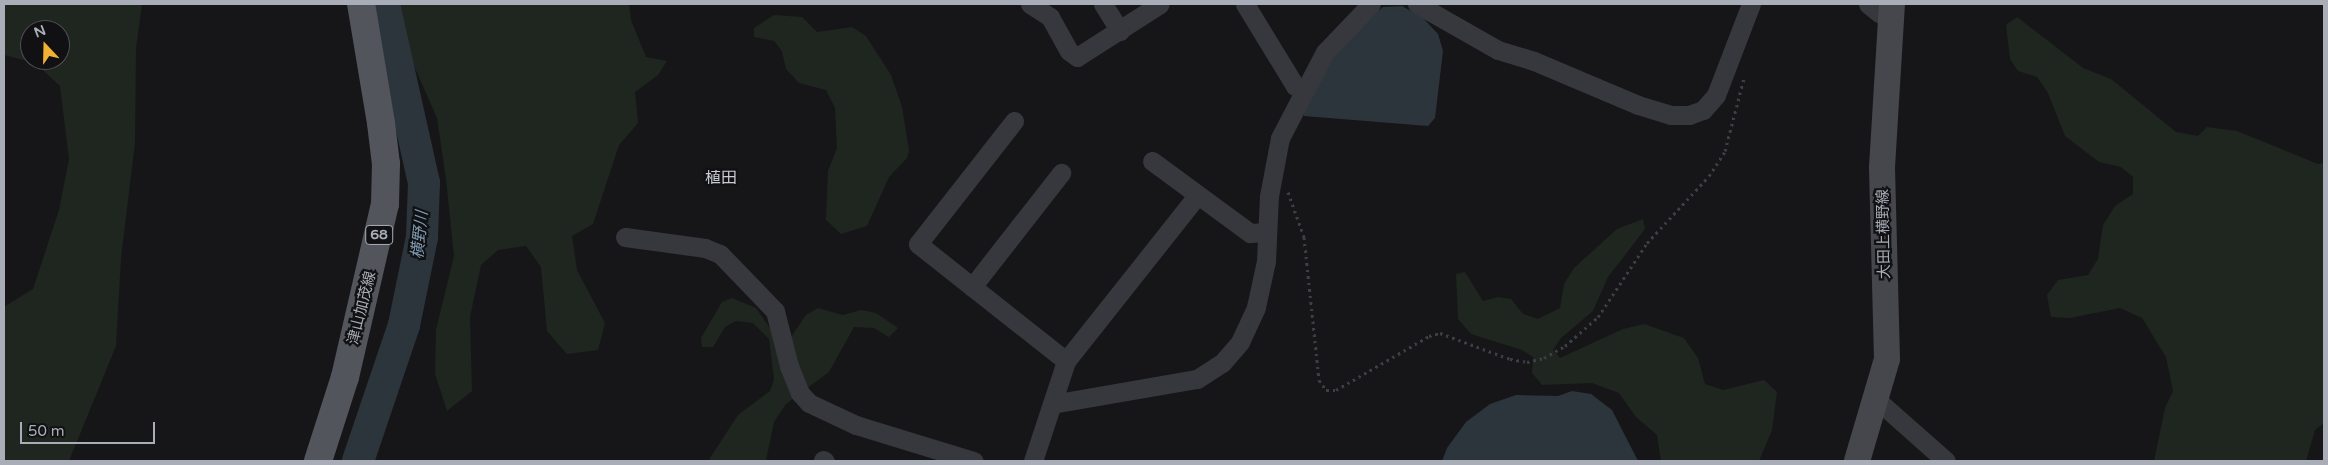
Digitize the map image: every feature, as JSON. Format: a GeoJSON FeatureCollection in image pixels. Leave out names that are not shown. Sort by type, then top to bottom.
{"type":"FeatureCollection","features":[{"type":"Feature","properties":{"kind":"main road","name":"津山加茂線"},"geometry":{"type":"LineString","coordinates":[[318,461],[345,377],[385,204],[386,164],[361,4]]}},
{"type":"Feature","properties":{"kind":"main road","name":"大田上横野線"},"geometry":{"type":"LineString","coordinates":[[1857,461],[1877,400],[1887,359],[1882,167],[1892,10]]}},
{"type":"Feature","properties":{"kind":"street"},"geometry":{"type":"LineString","coordinates":[[1030,4],[1050,17],[1070,51],[1077,57],[1160,4]]}},
{"type":"Feature","properties":{"kind":"street"},"geometry":{"type":"LineString","coordinates":[[1103,4],[1120,30]]}},
{"type":"Feature","properties":{"kind":"street"},"geometry":{"type":"LineString","coordinates":[[1245,4],[1295,86],[1303,90]]}},
{"type":"Feature","properties":{"kind":"street"},"geometry":{"type":"LineString","coordinates":[[1052,404],[1196,379],[1222,363],[1240,342],[1256,307],[1266,261],[1273,163],[1280,138],[1303,90],[1325,52],[1370,4]]}},
{"type":"Feature","properties":{"kind":"street"},"geometry":{"type":"LineString","coordinates":[[1417,4],[1498,50],[1534,61],[1638,105],[1670,115],[1689,115],[1703,110],[1716,95],[1751,4]]}},
{"type":"Feature","properties":{"kind":"street"},"geometry":{"type":"LineString","coordinates":[[1868,4],[1892,10]]}},
{"type":"Feature","properties":{"kind":"street"},"geometry":{"type":"LineString","coordinates":[[1014,121],[918,244],[1066,361]]}},
{"type":"Feature","properties":{"kind":"street"},"geometry":{"type":"LineString","coordinates":[[1152,161],[1197,196],[1250,233],[1267,232]]}},
{"type":"Feature","properties":{"kind":"street"},"geometry":{"type":"LineString","coordinates":[[972,287],[1061,173]]}},
{"type":"Feature","properties":{"kind":"street"},"geometry":{"type":"LineString","coordinates":[[1033,461],[1066,361],[1197,196]]}},
{"type":"Feature","properties":{"kind":"street"},"geometry":{"type":"LineString","coordinates":[[625,237],[705,248],[720,254],[775,311],[789,366],[800,393],[810,403],[856,426],[974,461]]}},
{"type":"Feature","properties":{"kind":"street"},"geometry":{"type":"LineString","coordinates":[[1877,400],[1946,461]]}},
{"type":"Feature","properties":{"kind":"path"},"geometry":{"type":"LineString","coordinates":[[1273,163],[1297,214],[1304,237],[1319,380],[1326,390],[1336,390],[1429,336],[1440,333],[1510,359],[1526,362],[1544,358],[1565,346],[1598,317],[1641,250],[1709,176],[1726,151],[1745,71]]}},
{"type":"Feature","properties":{"kind":"shaded area"},"geometry":{"type":"Polygon","coordinates":[[[4,4],[142,4],[136,48],[135,143],[121,258],[116,346],[69,461],[4,461],[4,307],[33,289],[59,210],[69,159],[60,86],[43,70],[70,70],[70,20],[20,20],[20,59],[4,55],[4,4]]]}},
{"type":"Feature","properties":{"kind":"shaded area"},"geometry":{"type":"Polygon","coordinates":[[[398,4],[629,4],[631,20],[646,57],[667,61],[658,75],[635,92],[638,123],[619,145],[593,224],[572,236],[577,270],[605,323],[598,350],[567,354],[547,331],[541,267],[526,246],[498,250],[481,265],[470,317],[472,391],[447,411],[435,374],[436,330],[454,256],[446,179],[437,118],[411,59],[398,4]]]}},
{"type":"Feature","properties":{"kind":"shaded area"},"geometry":{"type":"Polygon","coordinates":[[[1402,6],[1423,18],[1438,34],[1443,51],[1435,118],[1428,126],[1304,116],[1304,109],[1322,71],[1349,36],[1383,7],[1402,6]]]}},
{"type":"Feature","properties":{"kind":"shaded area"},"geometry":{"type":"Polygon","coordinates":[[[774,15],[802,17],[817,32],[852,27],[866,36],[891,75],[902,107],[909,150],[907,158],[889,177],[867,226],[841,234],[826,220],[828,171],[837,148],[835,108],[826,90],[799,83],[786,69],[782,51],[774,41],[754,37],[754,28],[774,15]]]}},
{"type":"Feature","properties":{"kind":"shaded area"},"geometry":{"type":"Polygon","coordinates":[[[2017,17],[2083,68],[2111,79],[2176,132],[2198,136],[2207,127],[2237,131],[2318,164],[2324,163],[2324,423],[2315,430],[2306,461],[2154,461],[2165,408],[2173,391],[2166,357],[2142,318],[2120,308],[2070,318],[2051,317],[2047,295],[2058,280],[2088,275],[2098,259],[2103,225],[2115,206],[2133,194],[2133,177],[2121,167],[2099,162],[2065,136],[2048,93],[2037,77],[2018,71],[2010,59],[2006,25],[2017,17]]]}},
{"type":"Feature","properties":{"kind":"shaded area"},"geometry":{"type":"Polygon","coordinates":[[[1643,219],[1645,229],[1608,277],[1593,311],[1561,338],[1553,350],[1560,358],[1623,329],[1644,324],[1684,338],[1698,358],[1705,384],[1723,390],[1764,380],[1777,392],[1772,430],[1759,461],[1661,461],[1657,435],[1636,417],[1619,393],[1592,383],[1542,385],[1532,373],[1533,357],[1522,350],[1471,334],[1458,319],[1456,274],[1465,272],[1483,301],[1498,297],[1511,299],[1523,314],[1538,319],[1560,308],[1564,284],[1574,268],[1617,229],[1643,219]]]}},
{"type":"Feature","properties":{"kind":"shaded area"},"geometry":{"type":"Polygon","coordinates":[[[732,298],[756,308],[774,334],[791,337],[806,315],[818,308],[843,315],[861,310],[876,313],[898,328],[889,337],[874,328],[854,327],[829,372],[786,404],[774,422],[766,461],[708,461],[738,415],[770,391],[774,379],[769,339],[753,323],[736,321],[725,327],[713,347],[702,347],[701,338],[722,302],[732,298]]]}},
{"type":"Feature","properties":{"kind":"shaded area"},"geometry":{"type":"Polygon","coordinates":[[[1572,391],[1591,394],[1612,410],[1638,461],[1442,461],[1447,448],[1466,422],[1490,404],[1516,395],[1558,396],[1572,391]]]}},
{"type":"Feature","properties":{"kind":"waterway","name":"横野川"},"geometry":{"type":"LineString","coordinates":[[358,461],[404,325],[422,237],[424,183],[384,4]]}},
{"type":"Feature","properties":{"kind":"district","name":"植田"},"geometry":{"type":"Point","coordinates":[721,178]}}]}
